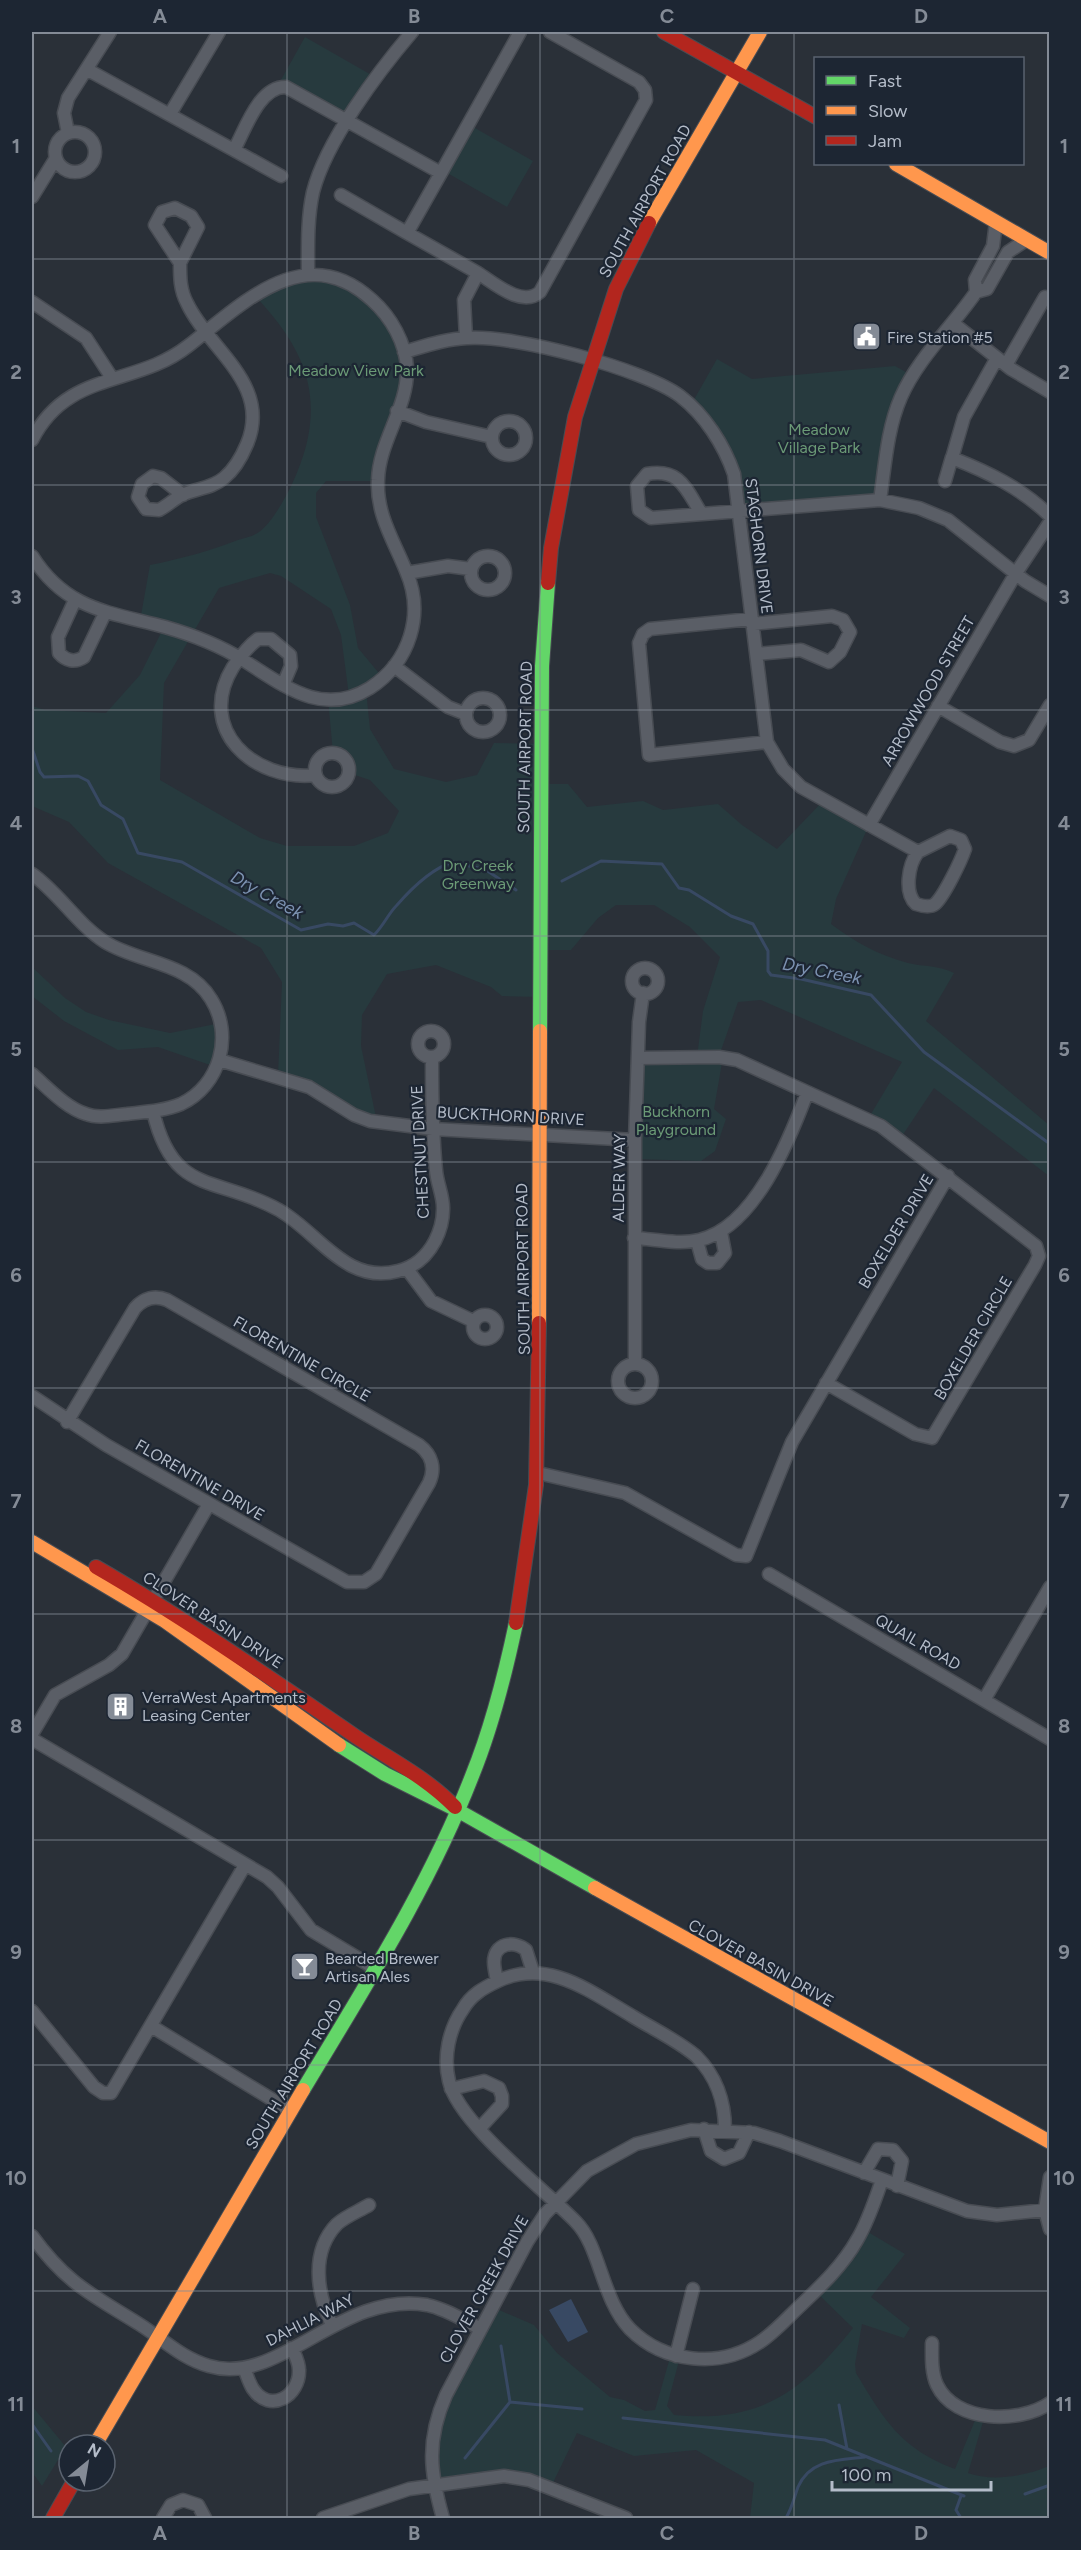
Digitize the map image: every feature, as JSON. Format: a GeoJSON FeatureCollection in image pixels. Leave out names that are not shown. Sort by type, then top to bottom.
{"type":"FeatureCollection","features":[{"type":"Feature","properties":{"kind":"main road"},"geometry":{"type":"LineString","coordinates":[[664,32],[814,116]]}},
{"type":"Feature","properties":{"kind":"main road","name":"SOUTH AIRPORT ROAD"},"geometry":{"type":"LineString","coordinates":[[102,2433],[376,1969],[429,1873],[458,1810],[490,1727],[507,1668],[530,1548],[538,1473],[541,1318],[538,1134],[542,666],[548,578],[564,473],[591,361],[616,289],[632,254],[760,32]]}},
{"type":"Feature","properties":{"kind":"main road"},"geometry":{"type":"LineString","coordinates":[[898,165],[1050,253]]}},
{"type":"Feature","properties":{"kind":"main road","name":"CLOVER BASIN DRIVE"},"geometry":{"type":"LineString","coordinates":[[32,1529],[152,1605],[355,1756],[433,1800],[458,1810],[728,1965],[1050,2142]]}},
{"type":"Feature","properties":{"kind":"main road","name":"CLOVER BASIN DRIVE"},"geometry":{"type":"LineString","coordinates":[[32,1542],[152,1605]]}},
{"type":"Feature","properties":{"kind":"main road"},"geometry":{"type":"LineString","coordinates":[[53,2518],[67,2493]]}},
{"type":"Feature","properties":{"kind":"street"},"geometry":{"type":"LineString","coordinates":[[68,133],[64,117],[65,105],[110,32]]}},
{"type":"Feature","properties":{"kind":"street"},"geometry":{"type":"LineString","coordinates":[[170,114],[219,32]]}},
{"type":"Feature","properties":{"kind":"street"},"geometry":{"type":"LineString","coordinates":[[308,275],[309,216],[314,190],[324,165],[371,82],[412,32]]}},
{"type":"Feature","properties":{"kind":"street"},"geometry":{"type":"LineString","coordinates":[[407,232],[520,32]]}},
{"type":"Feature","properties":{"kind":"street"},"geometry":{"type":"LineString","coordinates":[[341,195],[520,297],[531,298],[538,294],[646,100],[646,91],[640,83],[550,32]]}},
{"type":"Feature","properties":{"kind":"street"},"geometry":{"type":"LineString","coordinates":[[88,69],[152,107],[170,114],[281,176]]}},
{"type":"Feature","properties":{"kind":"street"},"geometry":{"type":"LineString","coordinates":[[234,150],[265,96],[277,87],[288,88],[441,173]]}},
{"type":"Feature","properties":{"kind":"street"},"geometry":{"type":"LineString","coordinates":[[32,198],[56,158],[56,143],[68,133],[78,132],[90,138],[94,147],[93,160],[87,168],[75,172],[62,167],[56,158]]}},
{"type":"Feature","properties":{"kind":"street"},"geometry":{"type":"LineString","coordinates":[[880,500],[892,427],[901,397],[913,376],[976,292],[975,280],[993,246],[996,222]]}},
{"type":"Feature","properties":{"kind":"street"},"geometry":{"type":"LineString","coordinates":[[976,292],[987,289],[1008,252],[1026,240]]}},
{"type":"Feature","properties":{"kind":"street"},"geometry":{"type":"LineString","coordinates":[[180,263],[183,293],[205,333],[246,384],[252,406],[252,427],[242,455],[228,475],[206,489],[183,495]]}},
{"type":"Feature","properties":{"kind":"street"},"geometry":{"type":"LineString","coordinates":[[466,338],[464,300],[478,273]]}},
{"type":"Feature","properties":{"kind":"street"},"geometry":{"type":"LineString","coordinates":[[32,440],[41,424],[64,400],[87,387],[170,358],[267,286],[308,275],[342,281],[370,298],[390,321],[404,352],[406,376],[397,411],[383,449],[378,481],[382,514],[407,573],[414,600],[414,621],[408,646],[394,666],[370,687],[338,699],[307,698],[239,658],[193,636],[105,613],[75,600],[52,582],[32,556]]}},
{"type":"Feature","properties":{"kind":"street"},"geometry":{"type":"LineString","coordinates":[[945,481],[963,417],[1045,297]]}},
{"type":"Feature","properties":{"kind":"street"},"geometry":{"type":"LineString","coordinates":[[32,302],[86,338],[112,378]]}},
{"type":"Feature","properties":{"kind":"street"},"geometry":{"type":"LineString","coordinates":[[954,324],[1001,361],[1050,392]]}},
{"type":"Feature","properties":{"kind":"street","name":"STAGHORN DRIVE"},"geometry":{"type":"LineString","coordinates":[[404,352],[466,338],[515,340],[653,381],[691,405],[709,427],[734,474],[767,742],[783,770],[801,787],[918,852]]}},
{"type":"Feature","properties":{"kind":"street"},"geometry":{"type":"LineString","coordinates":[[397,411],[440,426],[492,437]]}},
{"type":"Feature","properties":{"kind":"street"},"geometry":{"type":"LineString","coordinates":[[952,458],[1005,482],[1033,500],[1050,516]]}},
{"type":"Feature","properties":{"kind":"street"},"geometry":{"type":"LineString","coordinates":[[701,513],[680,480],[669,473],[646,475],[637,486],[639,510],[647,517],[880,500],[919,508],[948,520],[1016,573],[1050,596]]}},
{"type":"Feature","properties":{"kind":"street","name":"ARROWWOOD STREET"},"geometry":{"type":"LineString","coordinates":[[869,825],[1016,573],[1050,522]]}},
{"type":"Feature","properties":{"kind":"street"},"geometry":{"type":"LineString","coordinates":[[407,573],[448,566],[471,570]]}},
{"type":"Feature","properties":{"kind":"street"},"geometry":{"type":"LineString","coordinates":[[75,600],[57,643],[59,653],[68,660],[78,660],[84,657],[105,613]]}},
{"type":"Feature","properties":{"kind":"street"},"geometry":{"type":"LineString","coordinates":[[757,654],[800,650],[829,662],[840,652],[850,632],[844,621],[832,616],[650,629],[643,634],[639,643],[649,755],[767,742]]}},
{"type":"Feature","properties":{"kind":"street"},"geometry":{"type":"LineString","coordinates":[[282,685],[291,659],[287,650],[276,642],[260,638],[239,658],[224,684],[219,699],[222,719],[232,741],[246,756],[260,764],[300,775],[316,775]]}},
{"type":"Feature","properties":{"kind":"street"},"geometry":{"type":"LineString","coordinates":[[394,666],[448,707],[466,714]]}},
{"type":"Feature","properties":{"kind":"street"},"geometry":{"type":"LineString","coordinates":[[938,706],[1000,742],[1014,747],[1027,742],[1050,705]]}},
{"type":"Feature","properties":{"kind":"street"},"geometry":{"type":"LineString","coordinates":[[950,836],[958,838],[965,847],[938,901],[929,906],[915,904],[910,895],[912,862],[918,852],[950,836]]}},
{"type":"Feature","properties":{"kind":"street"},"geometry":{"type":"LineString","coordinates":[[32,874],[104,941],[185,974],[201,985],[214,1003],[221,1023],[219,1060],[208,1080],[194,1096],[181,1104],[153,1111],[99,1117],[88,1115],[72,1108],[32,1074]]}},
{"type":"Feature","properties":{"kind":"street","name":"ALDER WAY"},"geometry":{"type":"LineString","coordinates":[[635,1364],[636,1140],[638,1058],[643,993]]}},
{"type":"Feature","properties":{"kind":"street","name":"CHESTNUT DRIVE"},"geometry":{"type":"LineString","coordinates":[[407,1269],[427,1254],[441,1225],[443,1206],[436,1179],[432,1057]]}},
{"type":"Feature","properties":{"kind":"street","name":"BOXELDER DRIVE"},"geometry":{"type":"LineString","coordinates":[[538,1473],[625,1493],[739,1556],[746,1556],[754,1543],[788,1451],[948,1176],[874,1121],[732,1059],[638,1058]]}},
{"type":"Feature","properties":{"kind":"street","name":"BUCKTHORN DRIVE"},"geometry":{"type":"LineString","coordinates":[[219,1060],[309,1086],[364,1120],[433,1129],[636,1140]]}},
{"type":"Feature","properties":{"kind":"street"},"geometry":{"type":"LineString","coordinates":[[634,1238],[697,1240],[721,1232],[738,1220],[750,1206],[794,1128],[807,1093]]}},
{"type":"Feature","properties":{"kind":"street"},"geometry":{"type":"LineString","coordinates":[[153,1111],[165,1150],[175,1164],[189,1174],[281,1212],[345,1263],[360,1272],[381,1275],[407,1269],[431,1301],[473,1321]]}},
{"type":"Feature","properties":{"kind":"street","name":"BOXELDER CIRCLE"},"geometry":{"type":"LineString","coordinates":[[826,1383],[920,1437],[930,1438],[936,1433],[1039,1254],[1033,1241],[948,1176]]}},
{"type":"Feature","properties":{"kind":"street"},"geometry":{"type":"LineString","coordinates":[[697,1240],[701,1258],[708,1263],[716,1263],[725,1255],[721,1232]]}},
{"type":"Feature","properties":{"kind":"street","name":"FLORENTINE CIRCLE"},"geometry":{"type":"LineString","coordinates":[[67,1422],[136,1305],[150,1298],[167,1300],[409,1439],[428,1454],[433,1469],[429,1483],[378,1571],[367,1581],[357,1583]]}},
{"type":"Feature","properties":{"kind":"street","name":"FLORENTINE DRIVE"},"geometry":{"type":"LineString","coordinates":[[32,1396],[67,1422],[333,1576],[357,1583]]}},
{"type":"Feature","properties":{"kind":"street"},"geometry":{"type":"LineString","coordinates":[[32,1734],[55,1695],[109,1665],[122,1654],[209,1504]]}},
{"type":"Feature","properties":{"kind":"street","name":"QUAIL ROAD"},"geometry":{"type":"LineString","coordinates":[[769,1574],[1050,1739]]}},
{"type":"Feature","properties":{"kind":"street"},"geometry":{"type":"LineString","coordinates":[[984,1700],[1050,1587]]}},
{"type":"Feature","properties":{"kind":"street"},"geometry":{"type":"LineString","coordinates":[[32,1739],[273,1882],[311,1930],[376,1969]]}},
{"type":"Feature","properties":{"kind":"street"},"geometry":{"type":"LineString","coordinates":[[32,2011],[90,2084],[105,2094],[114,2089],[245,1865]]}},
{"type":"Feature","properties":{"kind":"street"},"geometry":{"type":"LineString","coordinates":[[497,1981],[494,1959],[499,1949],[506,1944],[516,1944],[526,1950],[533,1972]]}},
{"type":"Feature","properties":{"kind":"street"},"geometry":{"type":"LineString","coordinates":[[725,2130],[724,2106],[716,2083],[693,2053],[569,1979],[533,1972],[497,1981],[471,1997],[454,2024],[447,2059],[451,2089],[459,2105],[479,2129],[583,2231],[607,2291],[623,2320],[644,2340],[676,2356],[701,2360],[733,2354],[753,2347],[768,2336],[845,2259],[863,2229],[882,2180]]}},
{"type":"Feature","properties":{"kind":"street"},"geometry":{"type":"LineString","coordinates":[[151,2026],[291,2110]]}},
{"type":"Feature","properties":{"kind":"street"},"geometry":{"type":"LineString","coordinates":[[451,2089],[485,2081],[500,2090],[502,2104],[479,2129]]}},
{"type":"Feature","properties":{"kind":"street"},"geometry":{"type":"LineString","coordinates":[[704,2129],[711,2151],[723,2159],[739,2153],[748,2132]]}},
{"type":"Feature","properties":{"kind":"street","name":"CLOVER CREEK DRIVE"},"geometry":{"type":"LineString","coordinates":[[443,2518],[434,2486],[431,2450],[439,2412],[531,2235],[554,2202],[587,2171],[618,2152],[660,2137],[704,2129],[748,2132],[772,2138],[978,2214],[997,2215],[1045,2210]]}},
{"type":"Feature","properties":{"kind":"street"},"geometry":{"type":"LineString","coordinates":[[864,2173],[877,2151],[884,2148],[891,2149],[902,2161],[897,2186]]}},
{"type":"Feature","properties":{"kind":"street"},"geometry":{"type":"LineString","coordinates":[[1050,2177],[1045,2210],[1050,2229]]}},
{"type":"Feature","properties":{"kind":"street"},"geometry":{"type":"LineString","coordinates":[[332,2325],[322,2304],[319,2288],[321,2252],[329,2235],[339,2223],[369,2205]]}},
{"type":"Feature","properties":{"kind":"street","name":"DAHLIA WAY"},"geometry":{"type":"LineString","coordinates":[[32,2236],[53,2262],[79,2287],[187,2357],[209,2366],[244,2368],[292,2348],[332,2325],[372,2307],[411,2304],[442,2310],[481,2329]]}},
{"type":"Feature","properties":{"kind":"street"},"geometry":{"type":"LineString","coordinates":[[676,2356],[693,2289]]}},
{"type":"Feature","properties":{"kind":"street"},"geometry":{"type":"LineString","coordinates":[[932,2343],[936,2383],[946,2397],[959,2406],[981,2414],[1002,2416],[1029,2413],[1050,2403]]}},
{"type":"Feature","properties":{"kind":"street"},"geometry":{"type":"LineString","coordinates":[[244,2368],[251,2385],[259,2396],[272,2402],[284,2400],[295,2389],[299,2375],[299,2366],[292,2348]]}},
{"type":"Feature","properties":{"kind":"street"},"geometry":{"type":"LineString","coordinates":[[323,2518],[402,2491],[489,2477],[514,2476],[627,2518]]}},
{"type":"Feature","properties":{"kind":"street"},"geometry":{"type":"LineString","coordinates":[[163,2518],[171,2505],[183,2500],[198,2505],[206,2518]]}},
{"type":"Feature","properties":{"kind":"green space"},"geometry":{"type":"Polygon","coordinates":[[[305,37],[375,77],[348,121],[277,87],[305,37]]]}},
{"type":"Feature","properties":{"kind":"green space"},"geometry":{"type":"Polygon","coordinates":[[[468,124],[533,161],[507,207],[442,170],[468,124]]]}},
{"type":"Feature","properties":{"kind":"green space","name":"Dry Creek Greenway"},"geometry":{"type":"Polygon","coordinates":[[[330,278],[380,308],[406,361],[378,481],[326,481],[316,493],[316,517],[350,605],[358,648],[383,678],[366,690],[370,729],[394,769],[446,782],[477,775],[494,743],[541,744],[541,784],[568,784],[587,807],[643,801],[663,810],[718,804],[742,825],[777,849],[824,800],[869,825],[836,899],[831,924],[858,942],[887,956],[954,973],[926,1021],[1049,1125],[1049,1176],[934,1088],[900,1139],[868,1119],[902,1062],[761,1000],[738,1002],[719,1056],[723,1057],[714,1109],[726,1119],[715,1151],[701,1161],[635,1159],[638,1058],[697,1057],[703,1011],[720,957],[690,927],[654,905],[616,905],[598,918],[571,950],[541,950],[540,997],[502,996],[491,987],[436,965],[387,974],[362,1015],[361,1046],[377,1122],[278,1076],[282,982],[261,948],[108,863],[69,822],[32,806],[32,706],[45,710],[106,713],[140,675],[164,627],[140,621],[150,565],[195,554],[257,533],[273,517],[292,484],[303,456],[309,430],[311,406],[308,383],[301,360],[289,339],[254,295],[267,286],[330,278]],[[270,573],[219,588],[164,683],[160,780],[260,838],[287,846],[354,846],[388,833],[399,811],[370,780],[349,773],[345,759],[333,753],[328,699],[349,696],[341,635],[331,609],[281,576],[270,573]]]}},
{"type":"Feature","properties":{"kind":"green space","name":"Meadow Village Park"},"geometry":{"type":"Polygon","coordinates":[[[717,359],[752,379],[895,366],[913,376],[907,386],[880,500],[739,511],[734,474],[691,405],[717,359]]]}},
{"type":"Feature","properties":{"kind":"green space"},"geometry":{"type":"Polygon","coordinates":[[[32,967],[65,998],[86,1012],[109,1020],[170,1033],[221,1023],[216,1067],[158,1047],[118,1050],[64,1021],[32,996],[32,967]]]}},
{"type":"Feature","properties":{"kind":"green space"},"geometry":{"type":"Polygon","coordinates":[[[863,2229],[905,2254],[871,2297],[910,2328],[904,2338],[862,2324],[855,2364],[856,2373],[885,2419],[907,2442],[921,2452],[955,2469],[978,2413],[985,2415],[968,2473],[977,2476],[1009,2477],[1049,2466],[1049,2518],[750,2518],[754,2483],[696,2450],[634,2456],[577,2433],[550,2489],[529,2480],[434,2486],[433,2437],[492,2307],[534,2325],[557,2353],[610,2397],[624,2400],[645,2411],[655,2410],[671,2354],[680,2357],[667,2406],[674,2415],[731,2414],[755,2408],[776,2399],[796,2386],[834,2351],[853,2328],[815,2291],[863,2229]]]}},
{"type":"Feature","properties":{"kind":"green space"},"geometry":{"type":"Polygon","coordinates":[[[32,2406],[57,2436],[57,2462],[42,2486],[32,2472],[32,2406]]]}},
{"type":"Feature","properties":{"kind":"water"},"geometry":{"type":"Polygon","coordinates":[[[571,2299],[588,2332],[568,2342],[549,2310],[571,2299]]]}},
{"type":"Feature","properties":{"kind":"waterway","name":"Dry Creek"},"geometry":{"type":"LineString","coordinates":[[32,748],[44,777],[78,776],[88,781],[101,805],[123,819],[138,853],[182,862],[301,930],[328,924],[343,926],[354,923],[374,935],[394,908],[416,886],[430,874],[453,862],[486,870],[516,890]]}},
{"type":"Feature","properties":{"kind":"waterway","name":"Dry Creek"},"geometry":{"type":"LineString","coordinates":[[562,881],[601,861],[662,864],[679,888],[689,890],[731,916],[753,924],[768,951],[768,971],[771,975],[801,979],[871,995],[924,1052],[1050,1144]]}},
{"type":"Feature","properties":{"kind":"waterway"},"geometry":{"type":"LineString","coordinates":[[465,2458],[510,2402],[501,2346]]}},
{"type":"Feature","properties":{"kind":"waterway"},"geometry":{"type":"LineString","coordinates":[[510,2402],[582,2409]]}},
{"type":"Feature","properties":{"kind":"waterway"},"geometry":{"type":"LineString","coordinates":[[839,2405],[847,2449]]}},
{"type":"Feature","properties":{"kind":"waterway"},"geometry":{"type":"LineString","coordinates":[[623,2418],[825,2440],[964,2496]]}},
{"type":"Feature","properties":{"kind":"waterway"},"geometry":{"type":"LineString","coordinates":[[32,2424],[51,2451]]}},
{"type":"Feature","properties":{"kind":"waterway"},"geometry":{"type":"LineString","coordinates":[[786,2518],[798,2487],[810,2471],[826,2463],[865,2457]]}},
{"type":"Feature","properties":{"kind":"waterway"},"geometry":{"type":"LineString","coordinates":[[1025,2494],[1050,2485]]}},
{"type":"Feature","properties":{"kind":"waterway"},"geometry":{"type":"LineString","coordinates":[[961,2496],[956,2510],[961,2518]]}},
{"type":"Feature","properties":{"kind":"traffic: fast"},"geometry":{"type":"LineString","coordinates":[[540,1031],[542,666],[548,583]]}},
{"type":"Feature","properties":{"kind":"traffic: fast"},"geometry":{"type":"LineString","coordinates":[[303,2090],[416,1897],[455,1817],[492,1720],[516,1623]]}},
{"type":"Feature","properties":{"kind":"traffic: fast"},"geometry":{"type":"LineString","coordinates":[[339,1745],[385,1774],[457,1810],[595,1888]]}},
{"type":"Feature","properties":{"kind":"traffic: slow"},"geometry":{"type":"LineString","coordinates":[[649,223],[760,32]]}},
{"type":"Feature","properties":{"kind":"traffic: slow"},"geometry":{"type":"LineString","coordinates":[[898,165],[1050,253]]}},
{"type":"Feature","properties":{"kind":"traffic: slow"},"geometry":{"type":"LineString","coordinates":[[539,1323],[540,1031]]}},
{"type":"Feature","properties":{"kind":"traffic: slow"},"geometry":{"type":"LineString","coordinates":[[32,1542],[165,1621],[339,1745]]}},
{"type":"Feature","properties":{"kind":"traffic: slow"},"geometry":{"type":"LineString","coordinates":[[595,1888],[1050,2142]]}},
{"type":"Feature","properties":{"kind":"traffic: slow"},"geometry":{"type":"LineString","coordinates":[[102,2433],[303,2090]]}},
{"type":"Feature","properties":{"kind":"traffic: jam"},"geometry":{"type":"LineString","coordinates":[[664,32],[814,116]]}},
{"type":"Feature","properties":{"kind":"traffic: jam"},"geometry":{"type":"LineString","coordinates":[[548,583],[551,548],[575,417],[616,289],[649,223]]}},
{"type":"Feature","properties":{"kind":"traffic: jam"},"geometry":{"type":"LineString","coordinates":[[516,1623],[536,1485],[539,1323]]}},
{"type":"Feature","properties":{"kind":"traffic: jam"},"geometry":{"type":"LineString","coordinates":[[96,1567],[195,1628],[407,1769],[432,1786],[455,1807]]}},
{"type":"Feature","properties":{"kind":"traffic: jam"},"geometry":{"type":"LineString","coordinates":[[53,2518],[67,2493]]}},
{"type":"Feature","properties":{"kind":"place","name":"Fire Station #5"},"geometry":{"type":"Point","coordinates":[866,337]}},
{"type":"Feature","properties":{"kind":"place","name":"VerraWest Apartments Leasing Center"},"geometry":{"type":"Point","coordinates":[121,1706]}},
{"type":"Feature","properties":{"kind":"place","name":"Bearded Brewer Artisan Ales"},"geometry":{"type":"Point","coordinates":[304,1967]}},
{"type":"Feature","properties":{"kind":"park label","name":"Meadow View Park"},"geometry":{"type":"Point","coordinates":[356,370]}},
{"type":"Feature","properties":{"kind":"park label","name":"Buckhorn Playground"},"geometry":{"type":"Point","coordinates":[676,1120]}}]}
